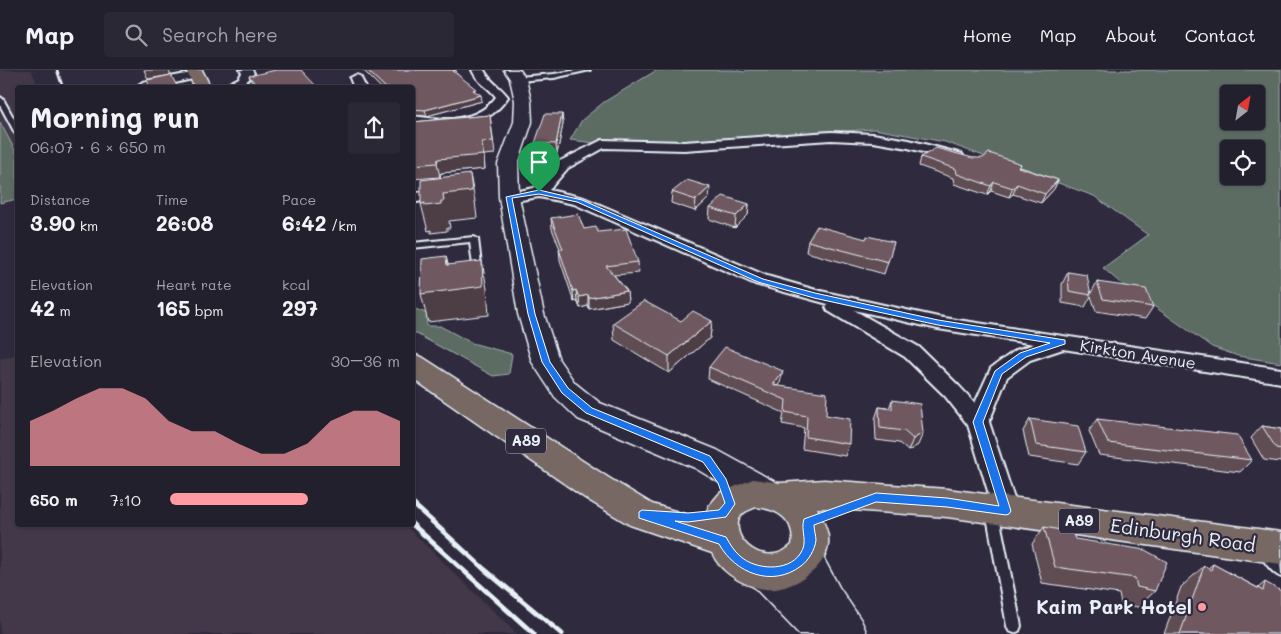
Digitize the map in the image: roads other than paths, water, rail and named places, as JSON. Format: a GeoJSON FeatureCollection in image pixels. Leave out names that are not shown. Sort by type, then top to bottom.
{"type":"FeatureCollection","features":[{"type":"Feature","properties":{"kind":"main road"},"geometry":{"type":"LineString","coordinates":[[515,74],[523,94],[523,122],[508,164],[509,197],[531,314],[546,362],[565,390],[589,411],[706,459],[801,512],[806,540],[826,600],[847,634]]}},
{"type":"Feature","properties":{"kind":"main road","name":"A89"},"geometry":{"type":"LineString","coordinates":[[415,366],[597,488],[642,515],[725,519]]}},
{"type":"Feature","properties":{"kind":"main road"},"geometry":{"type":"LineString","coordinates":[[706,459],[723,482],[725,519]]}},
{"type":"Feature","properties":{"kind":"main road","name":"A89"},"geometry":{"type":"LineString","coordinates":[[773,495],[753,493],[742,496],[725,519],[728,551],[737,561],[749,568],[776,572],[789,569],[806,540]]}},
{"type":"Feature","properties":{"kind":"main road","name":"Edinburgh Road"},"geometry":{"type":"LineString","coordinates":[[773,495],[824,494],[947,503],[1270,546]]}},
{"type":"Feature","properties":{"kind":"main road","name":"Edinburgh Road"},"geometry":{"type":"LineString","coordinates":[[806,540],[876,497]]}},
{"type":"Feature","properties":{"kind":"main road"},"geometry":{"type":"LineString","coordinates":[[763,571],[826,634]]}},
{"type":"Feature","properties":{"kind":"street"},"geometry":{"type":"LineString","coordinates":[[232,85],[243,80],[248,73],[246,70]]}},
{"type":"Feature","properties":{"kind":"street"},"geometry":{"type":"LineString","coordinates":[[415,120],[457,123],[473,120],[497,106],[502,97],[496,89],[482,79],[478,70]]}},
{"type":"Feature","properties":{"kind":"street"},"geometry":{"type":"LineString","coordinates":[[143,84],[198,77]]}},
{"type":"Feature","properties":{"kind":"street"},"geometry":{"type":"LineString","coordinates":[[539,192],[563,165],[602,144],[684,146],[831,136],[873,138],[909,144],[970,161]]}},
{"type":"Feature","properties":{"kind":"street"},"geometry":{"type":"LineString","coordinates":[[415,198],[460,189]]}},
{"type":"Feature","properties":{"kind":"street","name":"Kirkton Avenue"},"geometry":{"type":"LineString","coordinates":[[509,197],[539,192],[579,201],[761,280],[814,295],[938,323],[1281,376]]}},
{"type":"Feature","properties":{"kind":"street"},"geometry":{"type":"LineString","coordinates":[[814,295],[912,352],[952,392],[978,422],[999,510]]}},
{"type":"Feature","properties":{"kind":"street"},"geometry":{"type":"LineString","coordinates":[[978,422],[998,373],[1023,355],[1062,342]]}},
{"type":"Feature","properties":{"kind":"lane"},"geometry":{"type":"LineString","coordinates":[[515,74],[554,76],[587,70]]}},
{"type":"Feature","properties":{"kind":"lane"},"geometry":{"type":"LineString","coordinates":[[0,99],[15,127]]}},
{"type":"Feature","properties":{"kind":"lane"},"geometry":{"type":"LineString","coordinates":[[415,246],[474,239],[479,277]]}},
{"type":"Feature","properties":{"kind":"lane"},"geometry":{"type":"LineString","coordinates":[[999,510],[1014,626]]}},
{"type":"Feature","properties":{"kind":"lane"},"geometry":{"type":"LineString","coordinates":[[1270,546],[1281,571]]}},
{"type":"Feature","properties":{"kind":"railway"},"geometry":{"type":"LineString","coordinates":[[57,70],[62,85]]}},
{"type":"Feature","properties":{"kind":"railway"},"geometry":{"type":"LineString","coordinates":[[415,506],[484,569],[562,634]]}},
{"type":"Feature","properties":{"kind":"railway"},"geometry":{"type":"LineString","coordinates":[[415,527],[534,634]]}},
{"type":"Feature","properties":{"kind":"place","name":"Kaim Park Hotel"},"geometry":{"type":"Point","coordinates":[1202,607]}}]}
